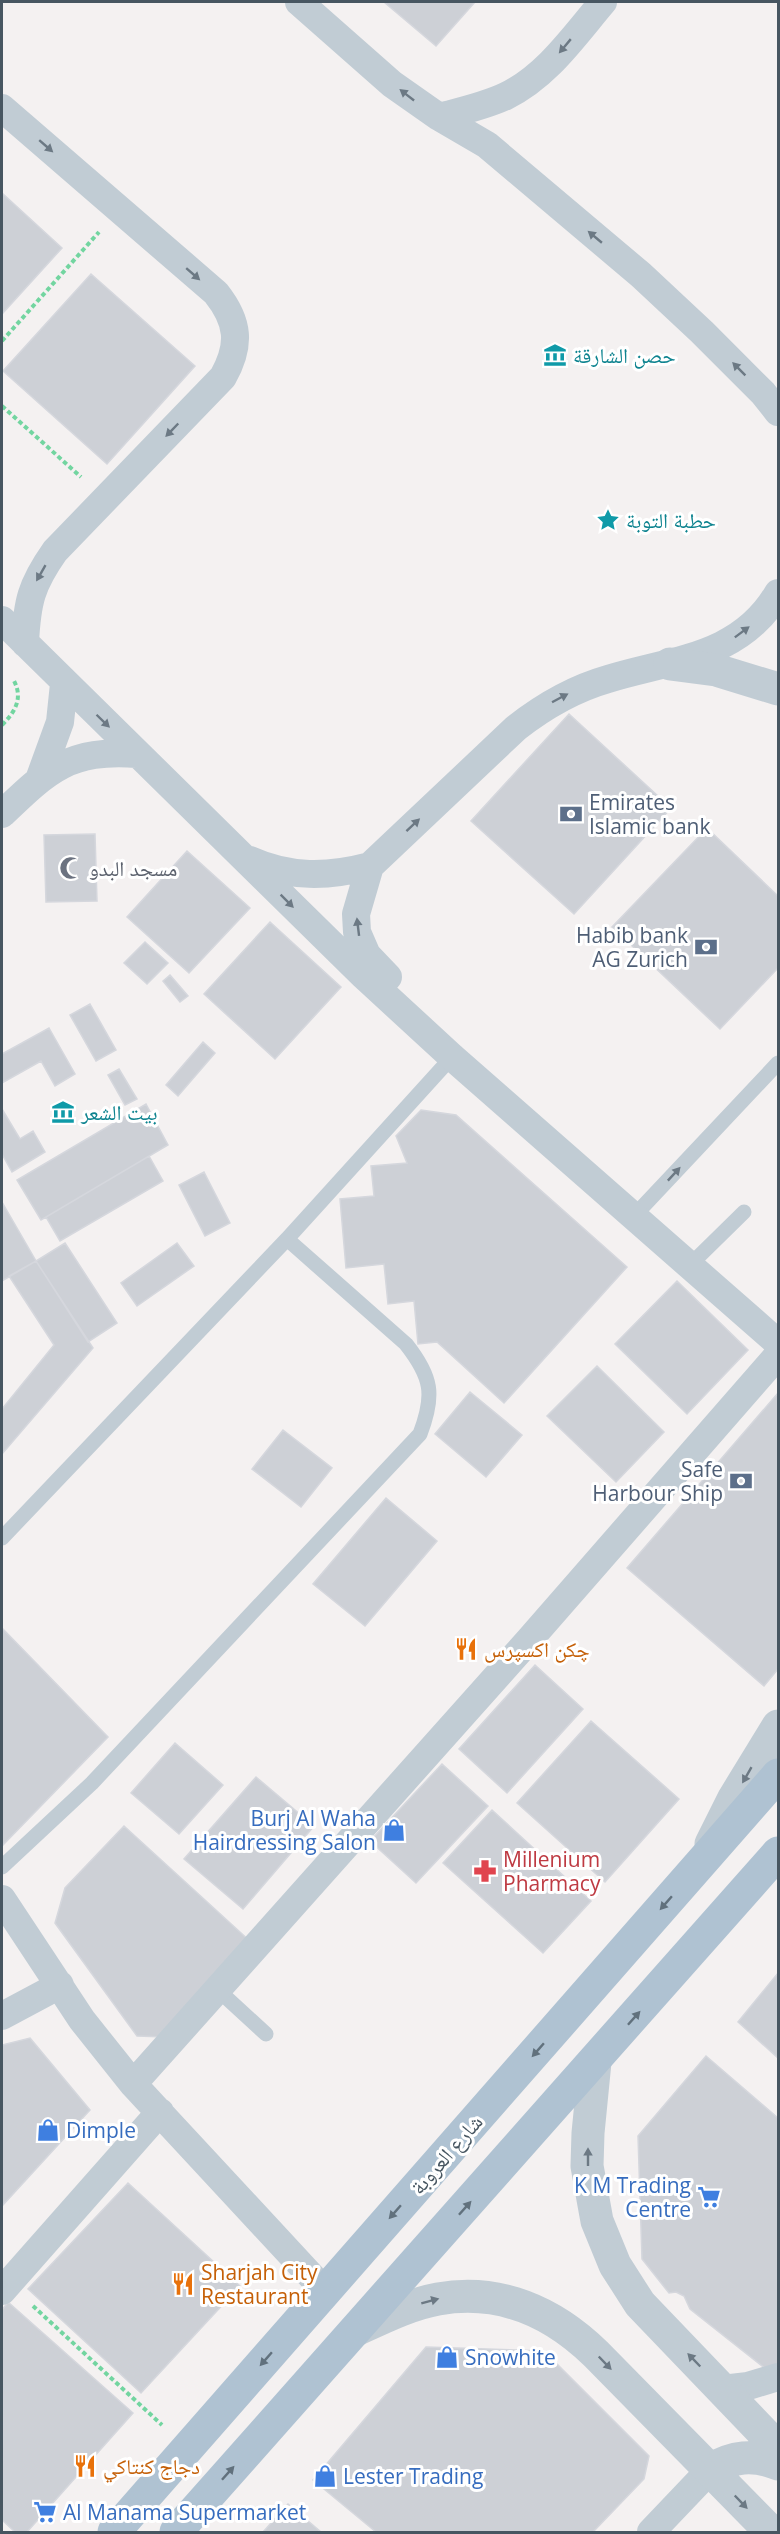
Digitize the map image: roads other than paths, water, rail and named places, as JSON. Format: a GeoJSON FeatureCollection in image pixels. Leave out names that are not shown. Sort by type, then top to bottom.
{"type":"FeatureCollection","features":[{"type":"Feature","properties":{"kind":"main road","name":"شارع العروبة"},"geometry":{"type":"LineString","coordinates":[[114,2532],[778,1775]]}},
{"type":"Feature","properties":{"kind":"main road"},"geometry":{"type":"LineString","coordinates":[[176,2532],[746,1892],[778,1853]]}},
{"type":"Feature","properties":{"kind":"street"},"geometry":{"type":"LineString","coordinates":[[299,2],[392,84],[439,117],[487,145],[641,275],[702,332],[763,393],[778,412]]}},
{"type":"Feature","properties":{"kind":"street"},"geometry":{"type":"LineString","coordinates":[[439,117],[497,100],[528,83],[549,66],[603,2]]}},
{"type":"Feature","properties":{"kind":"street"},"geometry":{"type":"LineString","coordinates":[[2,108],[216,293],[232,319],[236,334],[235,350],[223,377],[55,551],[38,576],[26,607],[24,643]]}},
{"type":"Feature","properties":{"kind":"street"},"geometry":{"type":"LineString","coordinates":[[452,1057],[435,1024],[376,965],[361,944],[357,932],[356,914],[370,866],[516,728],[537,712],[560,698],[609,678],[700,656],[728,642],[753,624],[778,592]]}},
{"type":"Feature","properties":{"kind":"street"},"geometry":{"type":"LineString","coordinates":[[2,620],[64,684],[364,976],[452,1057],[778,1343]]}},
{"type":"Feature","properties":{"kind":"street"},"geometry":{"type":"LineString","coordinates":[[670,664],[716,670],[778,689]]}},
{"type":"Feature","properties":{"kind":"street"},"geometry":{"type":"LineString","coordinates":[[40,777],[60,722],[64,684]]}},
{"type":"Feature","properties":{"kind":"street"},"geometry":{"type":"LineString","coordinates":[[2,814],[40,777],[58,766],[87,757],[117,753],[137,754]]}},
{"type":"Feature","properties":{"kind":"street"},"geometry":{"type":"LineString","coordinates":[[243,858],[263,866],[306,875],[328,875],[370,866]]}},
{"type":"Feature","properties":{"kind":"street"},"geometry":{"type":"LineString","coordinates":[[133,2084],[522,1648],[778,1355]]}},
{"type":"Feature","properties":{"kind":"street"},"geometry":{"type":"LineString","coordinates":[[705,1859],[734,1798],[778,1726]]}},
{"type":"Feature","properties":{"kind":"street"},"geometry":{"type":"LineString","coordinates":[[746,1892],[778,1874]]}},
{"type":"Feature","properties":{"kind":"street"},"geometry":{"type":"LineString","coordinates":[[2,1899],[82,2020],[133,2084],[325,2291]]}},
{"type":"Feature","properties":{"kind":"street"},"geometry":{"type":"LineString","coordinates":[[2,2016],[60,1985]]}},
{"type":"Feature","properties":{"kind":"street"},"geometry":{"type":"LineString","coordinates":[[595,2062],[587,2166],[592,2199],[605,2243],[615,2265],[640,2304],[778,2448]]}},
{"type":"Feature","properties":{"kind":"street"},"geometry":{"type":"LineString","coordinates":[[5,2287],[160,2112]]}},
{"type":"Feature","properties":{"kind":"street"},"geometry":{"type":"LineString","coordinates":[[356,2330],[399,2311],[438,2299],[478,2296],[518,2304],[547,2316],[574,2332],[771,2532]]}},
{"type":"Feature","properties":{"kind":"street"},"geometry":{"type":"LineString","coordinates":[[722,2389],[748,2386],[778,2377]]}},
{"type":"Feature","properties":{"kind":"street"},"geometry":{"type":"LineString","coordinates":[[651,2532],[710,2470],[733,2458],[746,2456],[778,2464]]}},
{"type":"Feature","properties":{"kind":"lane"},"geometry":{"type":"LineString","coordinates":[[2,1538],[287,1239],[452,1057]]}},
{"type":"Feature","properties":{"kind":"lane"},"geometry":{"type":"LineString","coordinates":[[634,1216],[778,1063]]}},
{"type":"Feature","properties":{"kind":"lane"},"geometry":{"type":"LineString","coordinates":[[690,1265],[744,1212]]}},
{"type":"Feature","properties":{"kind":"lane"},"geometry":{"type":"LineString","coordinates":[[2,1867],[92,1783],[420,1434],[429,1411],[429,1386],[422,1364],[406,1344],[287,1239]]}},
{"type":"Feature","properties":{"kind":"lane"},"geometry":{"type":"LineString","coordinates":[[217,1989],[266,2034]]}},
{"type":"Feature","properties":{"kind":"place","name":"حصن الشارقة"},"geometry":{"type":"Point","coordinates":[555,355]}},
{"type":"Feature","properties":{"kind":"place","name":"حطبة التوبة"},"geometry":{"type":"Point","coordinates":[608,520]}},
{"type":"Feature","properties":{"kind":"place","name":"Emirates Islamic bank"},"geometry":{"type":"Point","coordinates":[571,814]}},
{"type":"Feature","properties":{"kind":"place","name":"مسجد البدو"},"geometry":{"type":"Point","coordinates":[71,868]}},
{"type":"Feature","properties":{"kind":"place","name":"Habib bank AG Zurich"},"geometry":{"type":"Point","coordinates":[706,947]}},
{"type":"Feature","properties":{"kind":"place","name":"بيت الشعر"},"geometry":{"type":"Point","coordinates":[63,1112]}},
{"type":"Feature","properties":{"kind":"place","name":"Safe Harbour Ship"},"geometry":{"type":"Point","coordinates":[741,1481]}},
{"type":"Feature","properties":{"kind":"place","name":"چکن اکسپرس"},"geometry":{"type":"Point","coordinates":[466,1649]}},
{"type":"Feature","properties":{"kind":"place","name":"Burj Al Waha Hairdressing Salon"},"geometry":{"type":"Point","coordinates":[394,1830]}},
{"type":"Feature","properties":{"kind":"place","name":"Millenium Pharmacy"},"geometry":{"type":"Point","coordinates":[485,1871]}},
{"type":"Feature","properties":{"kind":"place","name":"Dimple"},"geometry":{"type":"Point","coordinates":[48,2130]}},
{"type":"Feature","properties":{"kind":"place","name":"K M Trading Centre"},"geometry":{"type":"Point","coordinates":[709,2197]}},
{"type":"Feature","properties":{"kind":"place","name":"Sharjah City Restaurant"},"geometry":{"type":"Point","coordinates":[183,2284]}},
{"type":"Feature","properties":{"kind":"place","name":"Snowhite"},"geometry":{"type":"Point","coordinates":[447,2357]}},
{"type":"Feature","properties":{"kind":"place","name":"دجاج كنتاكي"},"geometry":{"type":"Point","coordinates":[85,2466]}},
{"type":"Feature","properties":{"kind":"place","name":"Lester Trading"},"geometry":{"type":"Point","coordinates":[325,2476]}},
{"type":"Feature","properties":{"kind":"place","name":"Al Manama Supermarket"},"geometry":{"type":"Point","coordinates":[45,2512]}}]}
